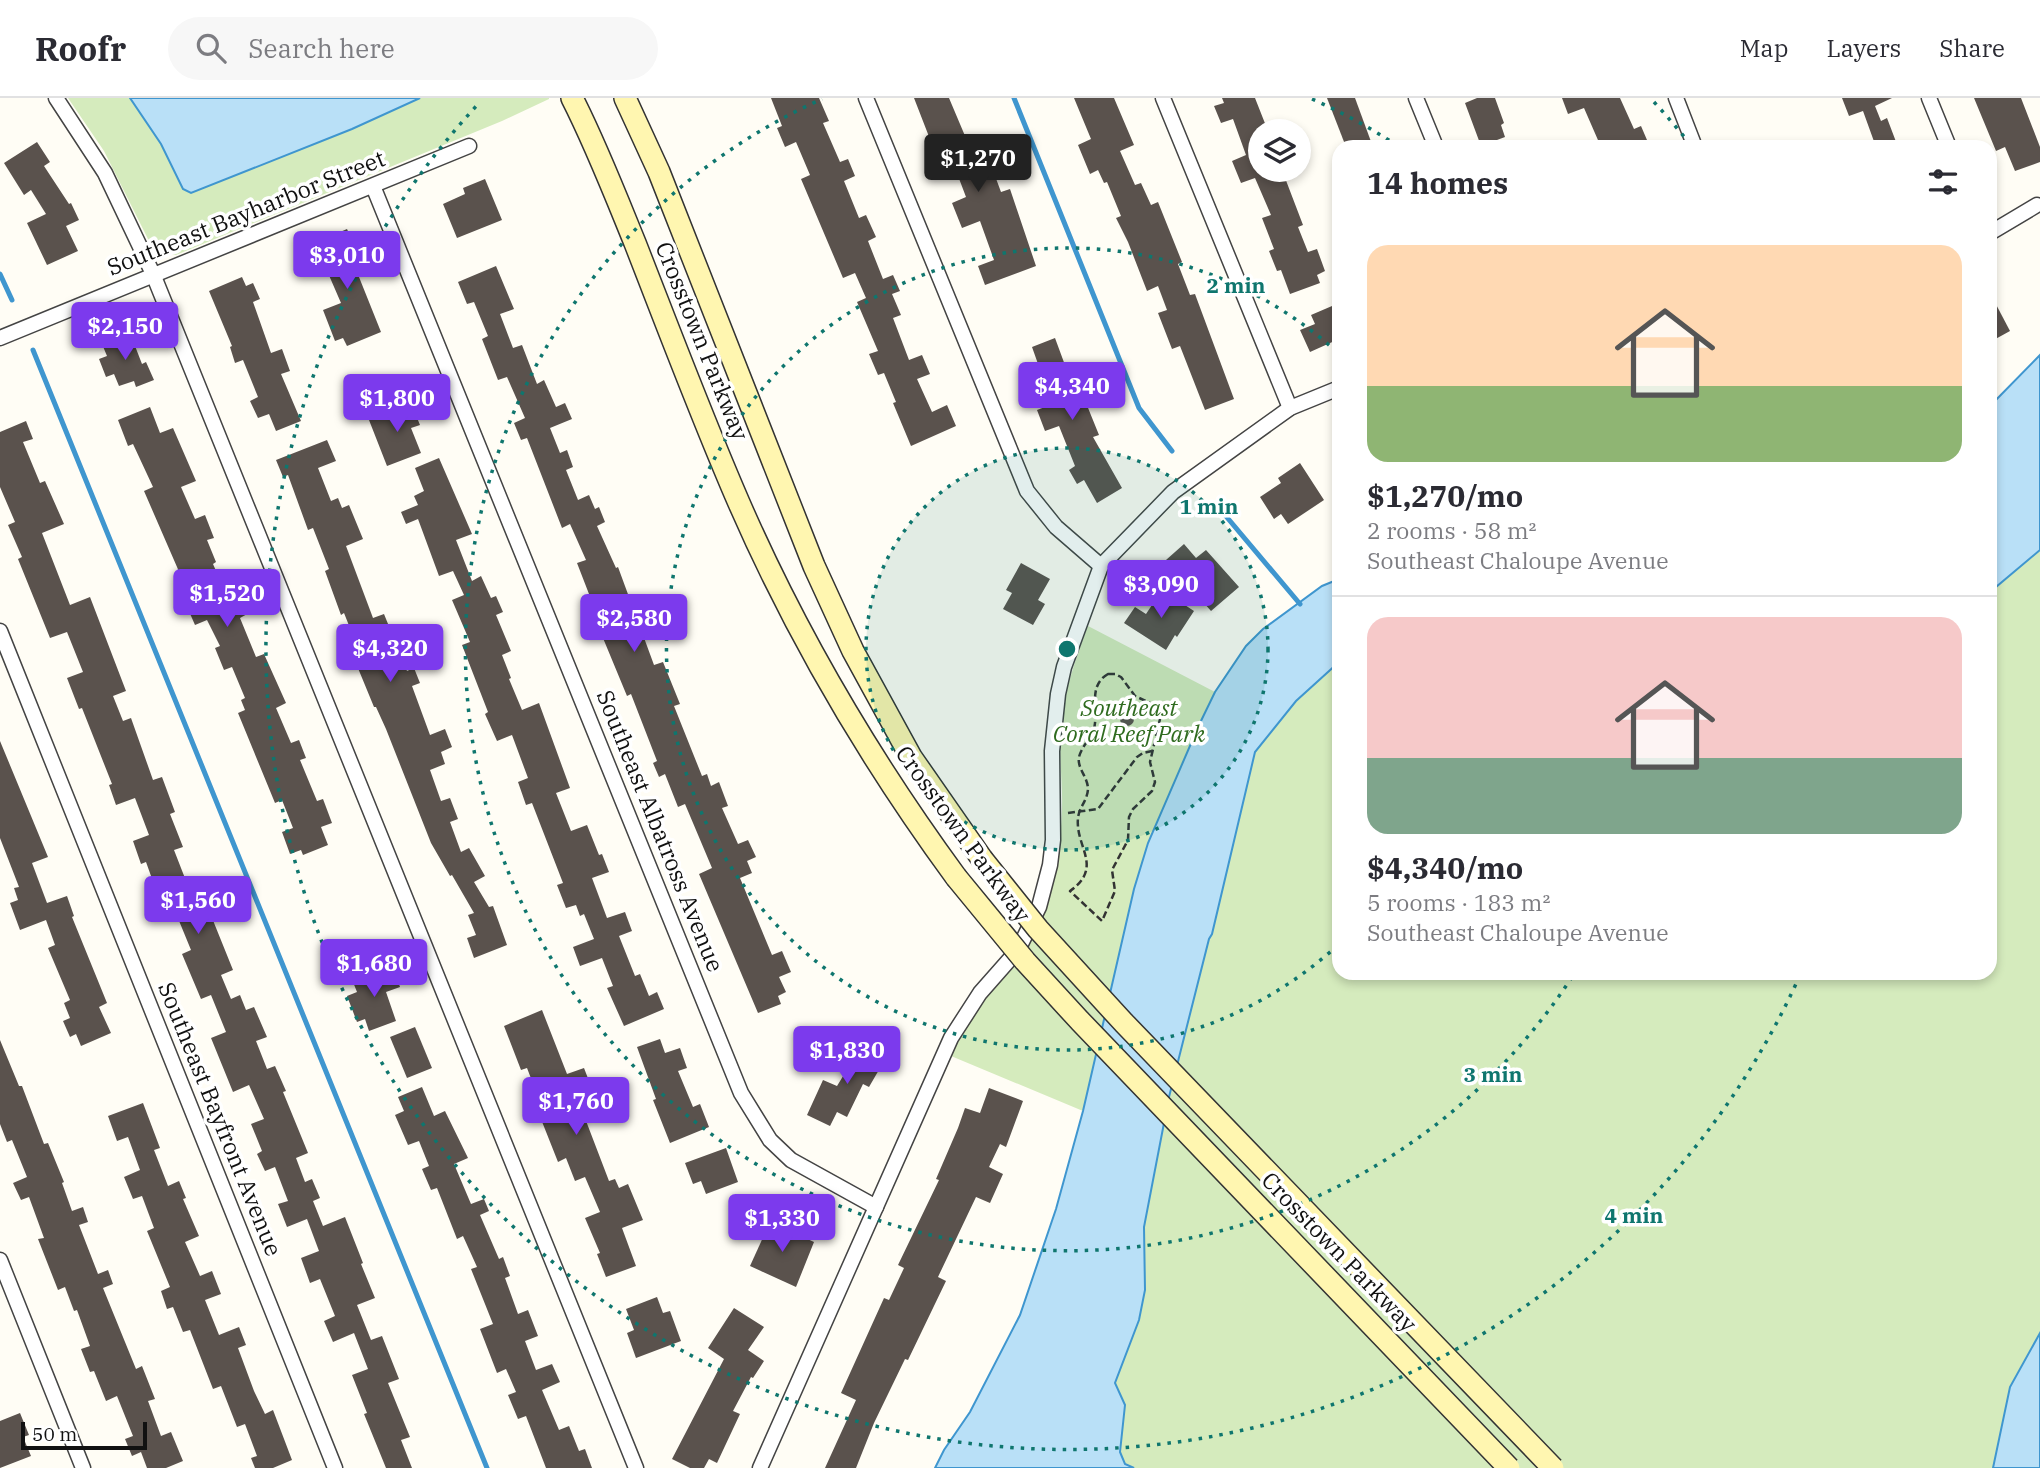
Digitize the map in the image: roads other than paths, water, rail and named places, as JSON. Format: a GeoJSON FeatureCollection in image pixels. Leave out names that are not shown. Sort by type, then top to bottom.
{"type":"FeatureCollection","features":[{"type":"Feature","properties":{"kind":"main road","name":"Crosstown Parkway"},"geometry":{"type":"LineString","coordinates":[[572,98],[602,162],[739,502],[811,651],[902,802],[957,877],[1025,961],[1509,1468]]}},
{"type":"Feature","properties":{"kind":"main road","name":"Crosstown Parkway"},"geometry":{"type":"LineString","coordinates":[[625,98],[659,172],[814,566],[853,651],[911,757],[982,859],[1038,929],[1094,991],[1553,1468]]}},
{"type":"Feature","properties":{"kind":"street"},"geometry":{"type":"LineString","coordinates":[[56,98],[105,173],[153,275],[636,1468]]}},
{"type":"Feature","properties":{"kind":"street"},"geometry":{"type":"LineString","coordinates":[[866,98],[1027,491],[1056,527],[1101,566]]}},
{"type":"Feature","properties":{"kind":"street"},"geometry":{"type":"LineString","coordinates":[[1163,98],[1290,408]]}},
{"type":"Feature","properties":{"kind":"street"},"geometry":{"type":"LineString","coordinates":[[1416,98],[1433,140]]}},
{"type":"Feature","properties":{"kind":"street"},"geometry":{"type":"LineString","coordinates":[[1676,98],[1692,140]]}},
{"type":"Feature","properties":{"kind":"street"},"geometry":{"type":"LineString","coordinates":[[1929,98],[1946,140]]}},
{"type":"Feature","properties":{"kind":"street","name":"Southeast Bayharbor Street"},"geometry":{"type":"LineString","coordinates":[[0,338],[469,146]]}},
{"type":"Feature","properties":{"kind":"street","name":"Southeast Albatross Avenue"},"geometry":{"type":"LineString","coordinates":[[373,186],[741,1093],[769,1140],[791,1160],[876,1207]]}},
{"type":"Feature","properties":{"kind":"street"},"geometry":{"type":"LineString","coordinates":[[1997,229],[2037,205]]}},
{"type":"Feature","properties":{"kind":"street"},"geometry":{"type":"LineString","coordinates":[[760,1468],[951,1038],[980,993],[1018,950],[1039,907],[1050,865],[1053,840],[1052,751],[1058,694],[1101,566],[1173,492],[1290,408],[1332,391]]}},
{"type":"Feature","properties":{"kind":"street","name":"Southeast Bayfront Avenue"},"geometry":{"type":"LineString","coordinates":[[0,631],[335,1468]]}},
{"type":"Feature","properties":{"kind":"street"},"geometry":{"type":"LineString","coordinates":[[0,1260],[83,1468]]}},
{"type":"Feature","properties":{"kind":"water"},"geometry":{"type":"Polygon","coordinates":[[[130,98],[420,98],[352,129],[191,193],[183,189],[161,144],[130,98]]]}},
{"type":"Feature","properties":{"kind":"water"},"geometry":{"type":"Polygon","coordinates":[[[2040,355],[2040,550],[1997,586],[1997,399],[2040,355]]]}},
{"type":"Feature","properties":{"kind":"water"},"geometry":{"type":"Polygon","coordinates":[[[1332,582],[1332,668],[1296,701],[1255,752],[1212,934],[1169,1097],[1144,1227],[1145,1290],[1139,1320],[1115,1383],[1125,1405],[1120,1452],[1125,1464],[1134,1468],[935,1468],[970,1412],[1020,1315],[1056,1209],[1083,1111],[1134,889],[1148,843],[1199,725],[1215,692],[1246,646],[1263,629],[1322,586],[1332,582]]]}},
{"type":"Feature","properties":{"kind":"water"},"geometry":{"type":"Polygon","coordinates":[[[2040,1333],[2040,1468],[1993,1468],[2010,1387],[2040,1333]]]}},
{"type":"Feature","properties":{"kind":"waterway"},"geometry":{"type":"LineString","coordinates":[[1014,98],[1139,408],[1172,451]]}},
{"type":"Feature","properties":{"kind":"waterway"},"geometry":{"type":"LineString","coordinates":[[0,274],[12,300]]}},
{"type":"Feature","properties":{"kind":"waterway"},"geometry":{"type":"LineString","coordinates":[[33,350],[487,1468]]}},
{"type":"Feature","properties":{"kind":"waterway"},"geometry":{"type":"LineString","coordinates":[[1225,515],[1300,604]]}},
{"type":"Feature","properties":{"kind":"park label","name":"Southeast Coral Reef Park"},"geometry":{"type":"Point","coordinates":[1129,721]}}]}
